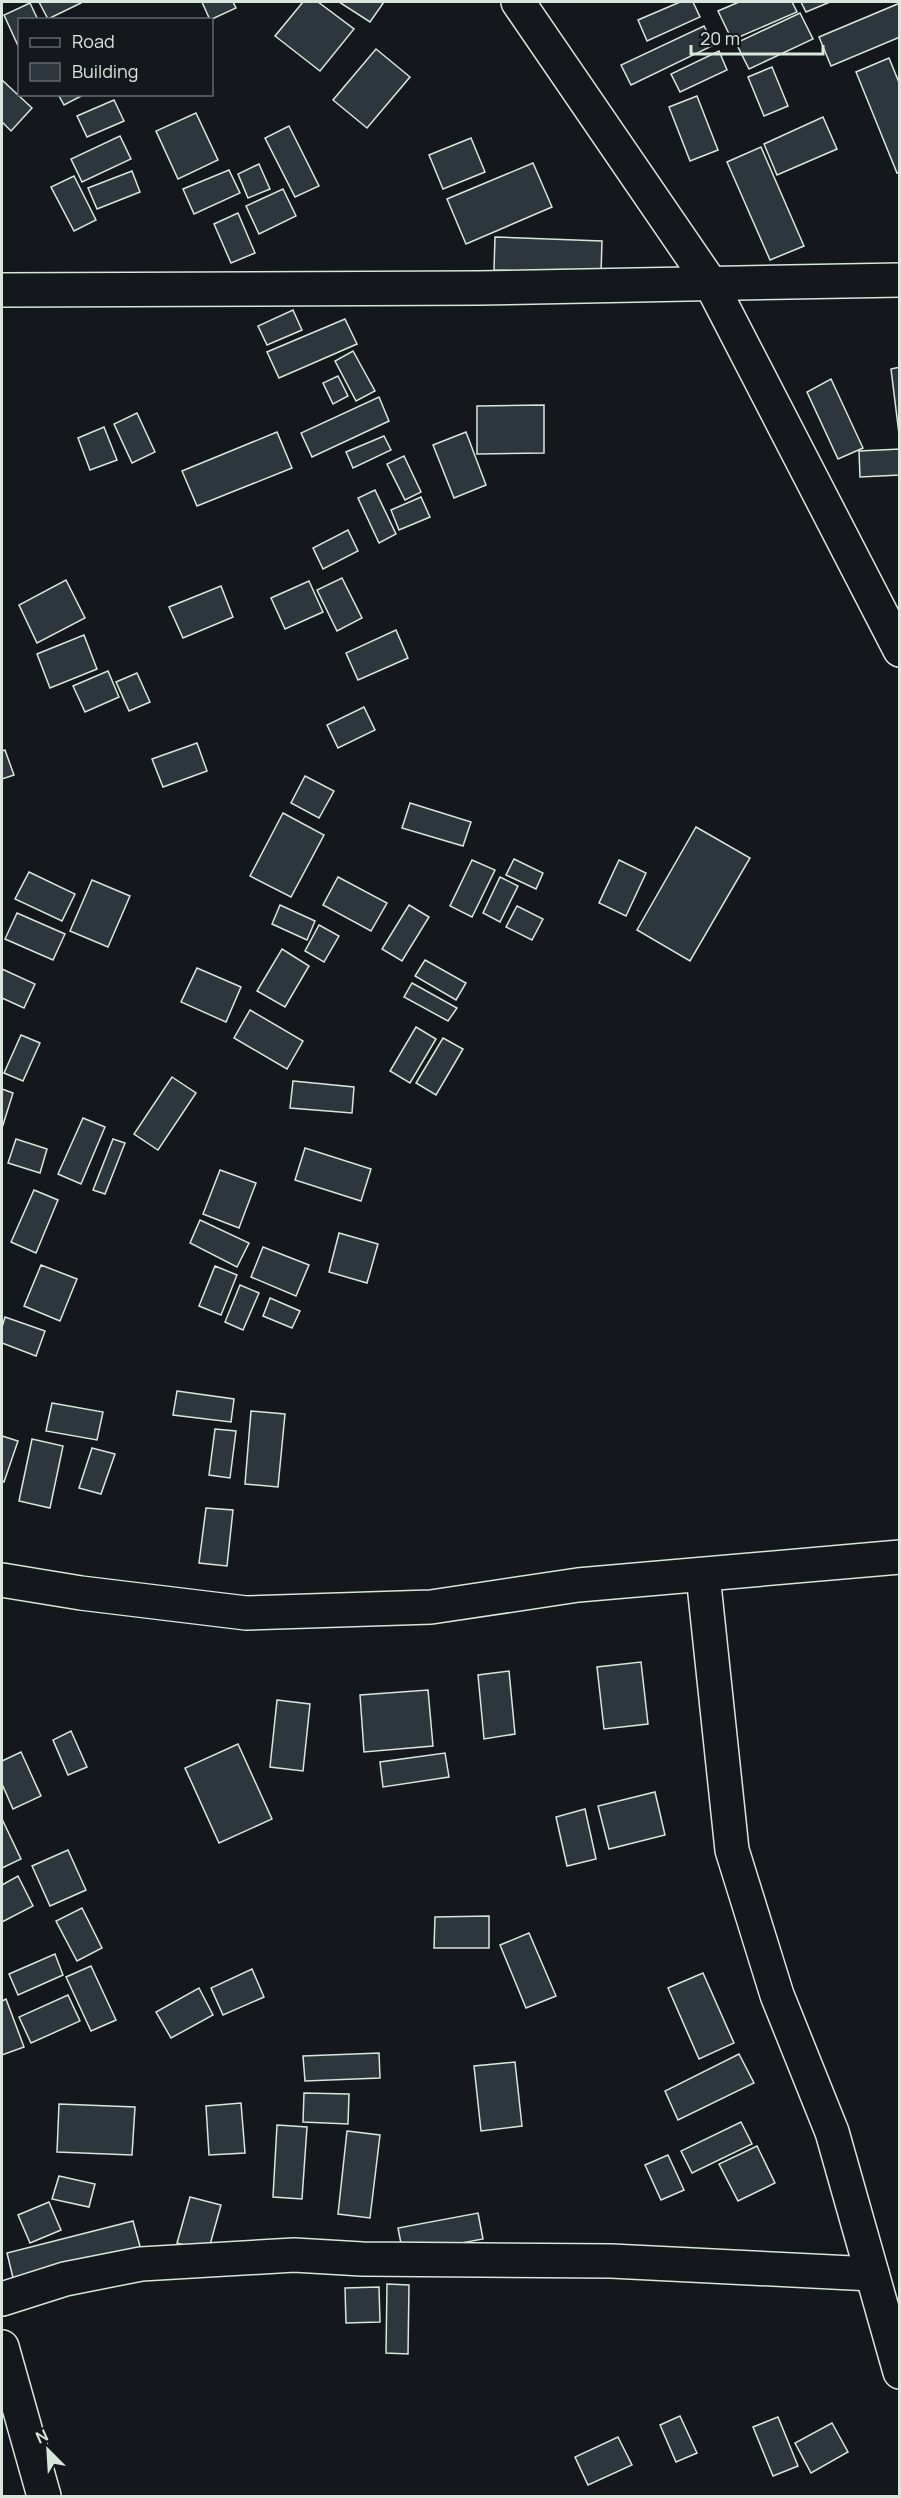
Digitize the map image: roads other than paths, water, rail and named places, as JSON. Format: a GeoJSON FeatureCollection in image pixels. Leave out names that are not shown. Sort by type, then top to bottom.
{"type":"FeatureCollection","features":[{"type":"Feature","properties":{"kind":"street"},"geometry":{"type":"LineString","coordinates":[[518,2],[711,284],[900,650]]}},
{"type":"Feature","properties":{"kind":"street"},"geometry":{"type":"LineString","coordinates":[[2,290],[479,288],[900,280]]}},
{"type":"Feature","properties":{"kind":"street"},"geometry":{"type":"LineString","coordinates":[[2,1580],[81,1593],[246,1613],[431,1607],[578,1585],[900,1557]]}},
{"type":"Feature","properties":{"kind":"street"},"geometry":{"type":"LineString","coordinates":[[703,1575],[732,1850],[777,1995],[832,2132],[900,2372]]}},
{"type":"Feature","properties":{"kind":"street"},"geometry":{"type":"LineString","coordinates":[[2,2299],[65,2279],[141,2264],[294,2255],[362,2259],[611,2261],[872,2274]]}},
{"type":"Feature","properties":{"kind":"street"},"geometry":{"type":"LineString","coordinates":[[2,2347],[44,2496]]}}]}
